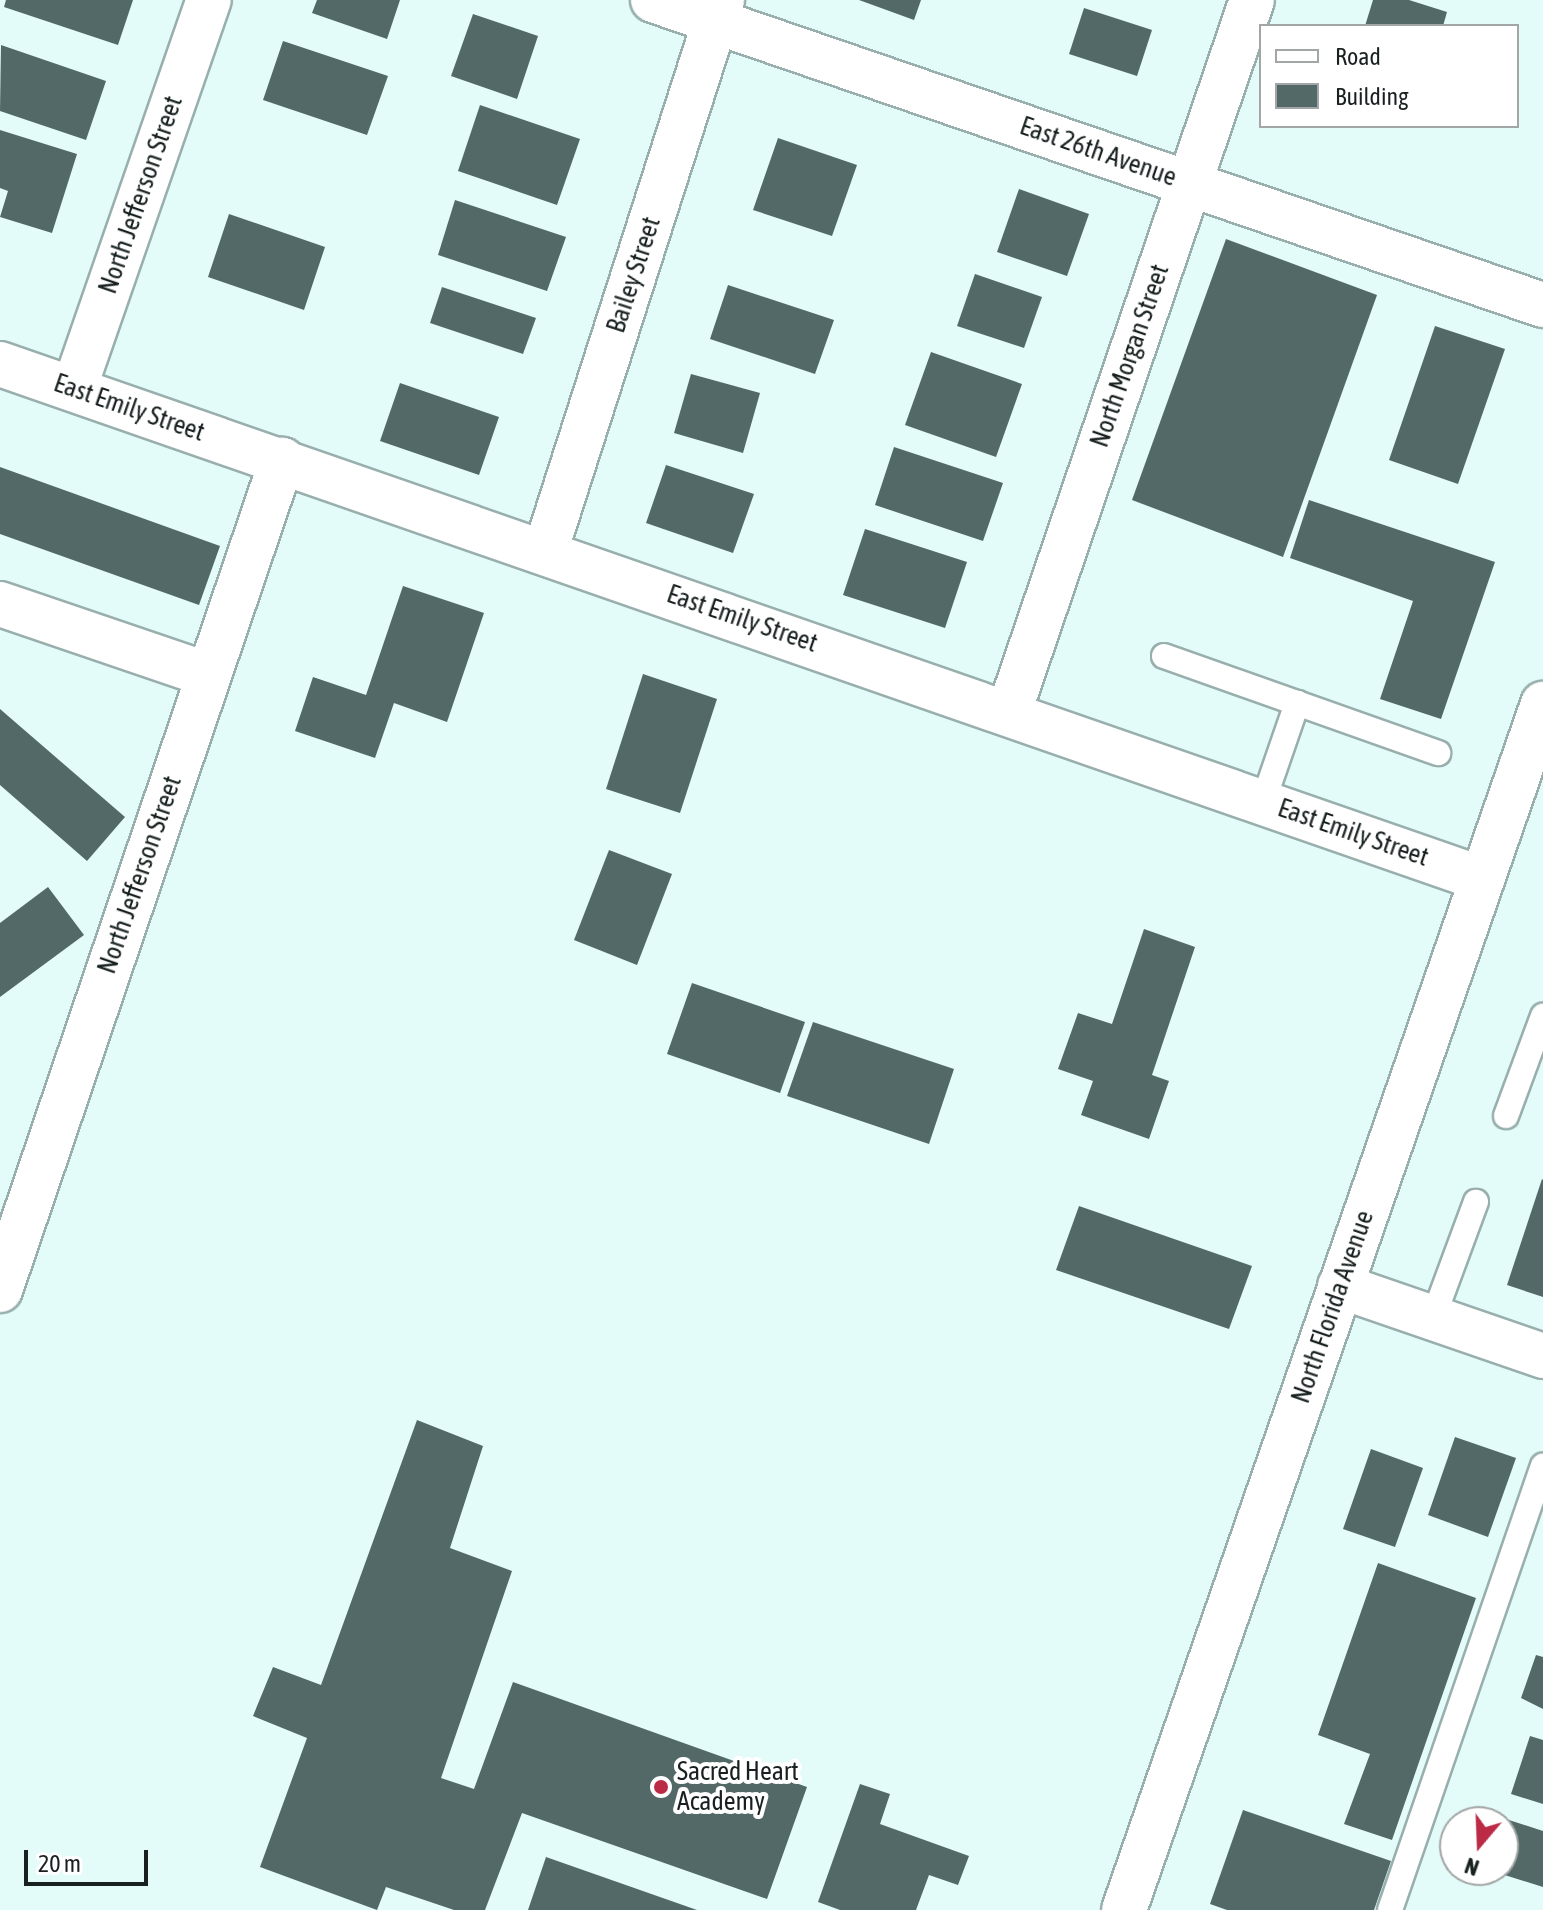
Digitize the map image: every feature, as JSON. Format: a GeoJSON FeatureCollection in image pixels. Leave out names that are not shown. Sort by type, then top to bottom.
{"type":"FeatureCollection","features":[{"type":"Feature","properties":{"kind":"street","name":"North Jefferson Street"},"geometry":{"type":"LineString","coordinates":[[74,389],[209,0]]}},
{"type":"Feature","properties":{"kind":"street","name":"East 26th Avenue"},"geometry":{"type":"LineString","coordinates":[[653,0],[718,11],[1189,184],[1543,305]]}},
{"type":"Feature","properties":{"kind":"street","name":"North Morgan Street"},"geometry":{"type":"LineString","coordinates":[[1009,712],[1252,0]]}},
{"type":"Feature","properties":{"kind":"street","name":"Bailey Street"},"geometry":{"type":"LineString","coordinates":[[546,549],[718,11]]}},
{"type":"Feature","properties":{"kind":"street","name":"East Emily Street"},"geometry":{"type":"LineString","coordinates":[[0,364],[546,549],[1482,879]]}},
{"type":"Feature","properties":{"kind":"street","name":"North Jefferson Street"},"geometry":{"type":"LineString","coordinates":[[0,1290],[282,460]]}},
{"type":"Feature","properties":{"kind":"street"},"geometry":{"type":"LineString","coordinates":[[0,604],[208,675]]}},
{"type":"Feature","properties":{"kind":"street","name":"North Florida Avenue"},"geometry":{"type":"LineString","coordinates":[[1124,1910],[1482,879],[1534,758],[1543,704]]}},
{"type":"Feature","properties":{"kind":"street"},"geometry":{"type":"LineString","coordinates":[[1340,1286],[1543,1356]]}},
{"type":"Feature","properties":{"kind":"lane"},"geometry":{"type":"LineString","coordinates":[[1164,656],[1438,753]]}},
{"type":"Feature","properties":{"kind":"lane"},"geometry":{"type":"LineString","coordinates":[[1263,802],[1297,703]]}},
{"type":"Feature","properties":{"kind":"lane"},"geometry":{"type":"LineString","coordinates":[[1506,1116],[1543,1016]]}},
{"type":"Feature","properties":{"kind":"lane"},"geometry":{"type":"LineString","coordinates":[[1433,1318],[1476,1202]]}},
{"type":"Feature","properties":{"kind":"lane"},"geometry":{"type":"LineString","coordinates":[[1390,1910],[1543,1466]]}},
{"type":"Feature","properties":{"kind":"building"},"geometry":{"type":"Polygon","coordinates":[[[6,0],[133,0],[118,45],[4,7],[6,0]]]}},
{"type":"Feature","properties":{"kind":"building"},"geometry":{"type":"Polygon","coordinates":[[[317,0],[400,0],[387,39],[312,13],[317,0]]]}},
{"type":"Feature","properties":{"kind":"building"},"geometry":{"type":"Polygon","coordinates":[[[859,0],[921,0],[914,20],[859,0]]]}},
{"type":"Feature","properties":{"kind":"building"},"geometry":{"type":"Polygon","coordinates":[[[1373,0],[1409,0],[1447,12],[1444,24],[1366,24],[1373,0]]]}},
{"type":"Feature","properties":{"kind":"building"},"geometry":{"type":"Polygon","coordinates":[[[1084,8],[1152,30],[1137,76],[1069,54],[1084,8]]]}},
{"type":"Feature","properties":{"kind":"building"},"geometry":{"type":"Polygon","coordinates":[[[473,14],[538,36],[517,99],[451,76],[473,14]]]}},
{"type":"Feature","properties":{"kind":"building"},"geometry":{"type":"Polygon","coordinates":[[[283,41],[388,76],[367,135],[263,100],[283,41]]]}},
{"type":"Feature","properties":{"kind":"building"},"geometry":{"type":"Polygon","coordinates":[[[1,45],[106,81],[86,140],[0,111],[1,45]]]}},
{"type":"Feature","properties":{"kind":"building"},"geometry":{"type":"Polygon","coordinates":[[[480,105],[580,139],[557,205],[458,171],[480,105]]]}},
{"type":"Feature","properties":{"kind":"building"},"geometry":{"type":"Polygon","coordinates":[[[0,130],[77,154],[52,233],[0,217],[8,191],[0,188],[0,130]]]}},
{"type":"Feature","properties":{"kind":"building"},"geometry":{"type":"Polygon","coordinates":[[[778,138],[857,165],[832,236],[753,210],[778,138]]]}},
{"type":"Feature","properties":{"kind":"building"},"geometry":{"type":"Polygon","coordinates":[[[1019,189],[1089,214],[1067,276],[997,252],[1019,189]]]}},
{"type":"Feature","properties":{"kind":"building"},"geometry":{"type":"Polygon","coordinates":[[[455,200],[566,237],[547,291],[438,255],[455,200]]]}},
{"type":"Feature","properties":{"kind":"building"},"geometry":{"type":"Polygon","coordinates":[[[229,214],[325,247],[304,310],[208,277],[229,214]]]}},
{"type":"Feature","properties":{"kind":"building"},"geometry":{"type":"Polygon","coordinates":[[[1226,239],[1377,295],[1283,557],[1132,500],[1226,239]]]}},
{"type":"Feature","properties":{"kind":"building"},"geometry":{"type":"Polygon","coordinates":[[[975,274],[1042,297],[1024,348],[957,326],[975,274]]]}},
{"type":"Feature","properties":{"kind":"building"},"geometry":{"type":"Polygon","coordinates":[[[728,285],[834,320],[815,374],[710,339],[728,285]]]}},
{"type":"Feature","properties":{"kind":"building"},"geometry":{"type":"Polygon","coordinates":[[[442,287],[536,318],[523,354],[430,323],[442,287]]]}},
{"type":"Feature","properties":{"kind":"building"},"geometry":{"type":"Polygon","coordinates":[[[1435,326],[1505,349],[1458,484],[1389,460],[1435,326]]]}},
{"type":"Feature","properties":{"kind":"building"},"geometry":{"type":"Polygon","coordinates":[[[931,352],[1022,384],[996,457],[905,425],[931,352]]]}},
{"type":"Feature","properties":{"kind":"building"},"geometry":{"type":"Polygon","coordinates":[[[691,374],[760,393],[743,453],[674,433],[691,374]]]}},
{"type":"Feature","properties":{"kind":"building"},"geometry":{"type":"Polygon","coordinates":[[[400,383],[499,417],[479,475],[380,441],[400,383]]]}},
{"type":"Feature","properties":{"kind":"building"},"geometry":{"type":"Polygon","coordinates":[[[894,447],[1003,483],[983,541],[875,505],[894,447]]]}},
{"type":"Feature","properties":{"kind":"building"},"geometry":{"type":"Polygon","coordinates":[[[666,465],[754,494],[733,553],[646,523],[666,465]]]}},
{"type":"Feature","properties":{"kind":"building"},"geometry":{"type":"Polygon","coordinates":[[[0,467],[220,546],[199,605],[0,534],[0,467]]]}},
{"type":"Feature","properties":{"kind":"building"},"geometry":{"type":"Polygon","coordinates":[[[1309,500],[1495,562],[1441,719],[1380,699],[1413,601],[1290,558],[1309,500]]]}},
{"type":"Feature","properties":{"kind":"building"},"geometry":{"type":"Polygon","coordinates":[[[865,529],[967,562],[945,628],[843,595],[865,529]]]}},
{"type":"Feature","properties":{"kind":"building"},"geometry":{"type":"Polygon","coordinates":[[[403,586],[484,613],[447,722],[394,703],[375,758],[295,731],[313,677],[366,695],[403,586]]]}},
{"type":"Feature","properties":{"kind":"building"},"geometry":{"type":"Polygon","coordinates":[[[643,674],[717,699],[680,813],[606,789],[643,674]]]}},
{"type":"Feature","properties":{"kind":"building"},"geometry":{"type":"Polygon","coordinates":[[[0,709],[125,817],[87,861],[0,785],[0,709]]]}},
{"type":"Feature","properties":{"kind":"building"},"geometry":{"type":"Polygon","coordinates":[[[609,850],[672,874],[637,965],[574,940],[609,850]]]}},
{"type":"Feature","properties":{"kind":"building"},"geometry":{"type":"Polygon","coordinates":[[[48,887],[84,935],[0,997],[0,923],[48,887]]]}},
{"type":"Feature","properties":{"kind":"building"},"geometry":{"type":"Polygon","coordinates":[[[1144,929],[1195,947],[1152,1075],[1169,1081],[1149,1139],[1081,1115],[1093,1081],[1058,1069],[1078,1013],[1112,1024],[1144,929]]]}},
{"type":"Feature","properties":{"kind":"building"},"geometry":{"type":"Polygon","coordinates":[[[692,983],[805,1022],[780,1093],[667,1054],[692,983]]]}},
{"type":"Feature","properties":{"kind":"building"},"geometry":{"type":"Polygon","coordinates":[[[813,1022],[954,1069],[929,1144],[787,1096],[813,1022]]]}},
{"type":"Feature","properties":{"kind":"building"},"geometry":{"type":"Polygon","coordinates":[[[1543,1180],[1543,1297],[1507,1285],[1543,1180]]]}},
{"type":"Feature","properties":{"kind":"building"},"geometry":{"type":"Polygon","coordinates":[[[1079,1206],[1252,1266],[1229,1329],[1056,1270],[1079,1206]]]}},
{"type":"Feature","properties":{"kind":"building"},"geometry":{"type":"Polygon","coordinates":[[[417,1420],[483,1446],[450,1548],[512,1571],[441,1778],[474,1789],[513,1682],[807,1787],[767,1899],[522,1813],[485,1910],[454,1910],[386,1887],[377,1910],[260,1867],[307,1738],[253,1716],[273,1667],[321,1685],[417,1420]]]}},
{"type":"Feature","properties":{"kind":"building"},"geometry":{"type":"Polygon","coordinates":[[[1455,1437],[1516,1458],[1488,1537],[1428,1515],[1455,1437]]]}},
{"type":"Feature","properties":{"kind":"building"},"geometry":{"type":"Polygon","coordinates":[[[1371,1449],[1423,1468],[1395,1547],[1343,1529],[1371,1449]]]}},
{"type":"Feature","properties":{"kind":"building"},"geometry":{"type":"Polygon","coordinates":[[[1378,1563],[1476,1598],[1392,1840],[1344,1824],[1370,1754],[1318,1735],[1378,1563]]]}},
{"type":"Feature","properties":{"kind":"building"},"geometry":{"type":"Polygon","coordinates":[[[1536,1655],[1543,1657],[1543,1709],[1521,1698],[1536,1655]]]}},
{"type":"Feature","properties":{"kind":"building"},"geometry":{"type":"Polygon","coordinates":[[[1530,1736],[1543,1740],[1543,1804],[1511,1794],[1530,1736]]]}},
{"type":"Feature","properties":{"kind":"building"},"geometry":{"type":"Polygon","coordinates":[[[860,1784],[890,1794],[880,1824],[969,1856],[958,1885],[929,1875],[916,1910],[840,1910],[818,1902],[860,1784]]]}},
{"type":"Feature","properties":{"kind":"building"},"geometry":{"type":"Polygon","coordinates":[[[1243,1810],[1391,1861],[1374,1910],[1227,1910],[1210,1904],[1243,1810]]]}},
{"type":"Feature","properties":{"kind":"building"},"geometry":{"type":"Polygon","coordinates":[[[1519,1823],[1543,1831],[1543,1887],[1519,1879],[1519,1823]]]}},
{"type":"Feature","properties":{"kind":"building"},"geometry":{"type":"Polygon","coordinates":[[[546,1857],[697,1910],[528,1910],[546,1857]]]}},
{"type":"Feature","properties":{"kind":"place","name":"Sacred Heart Academy"},"geometry":{"type":"Point","coordinates":[661,1787]}}]}
